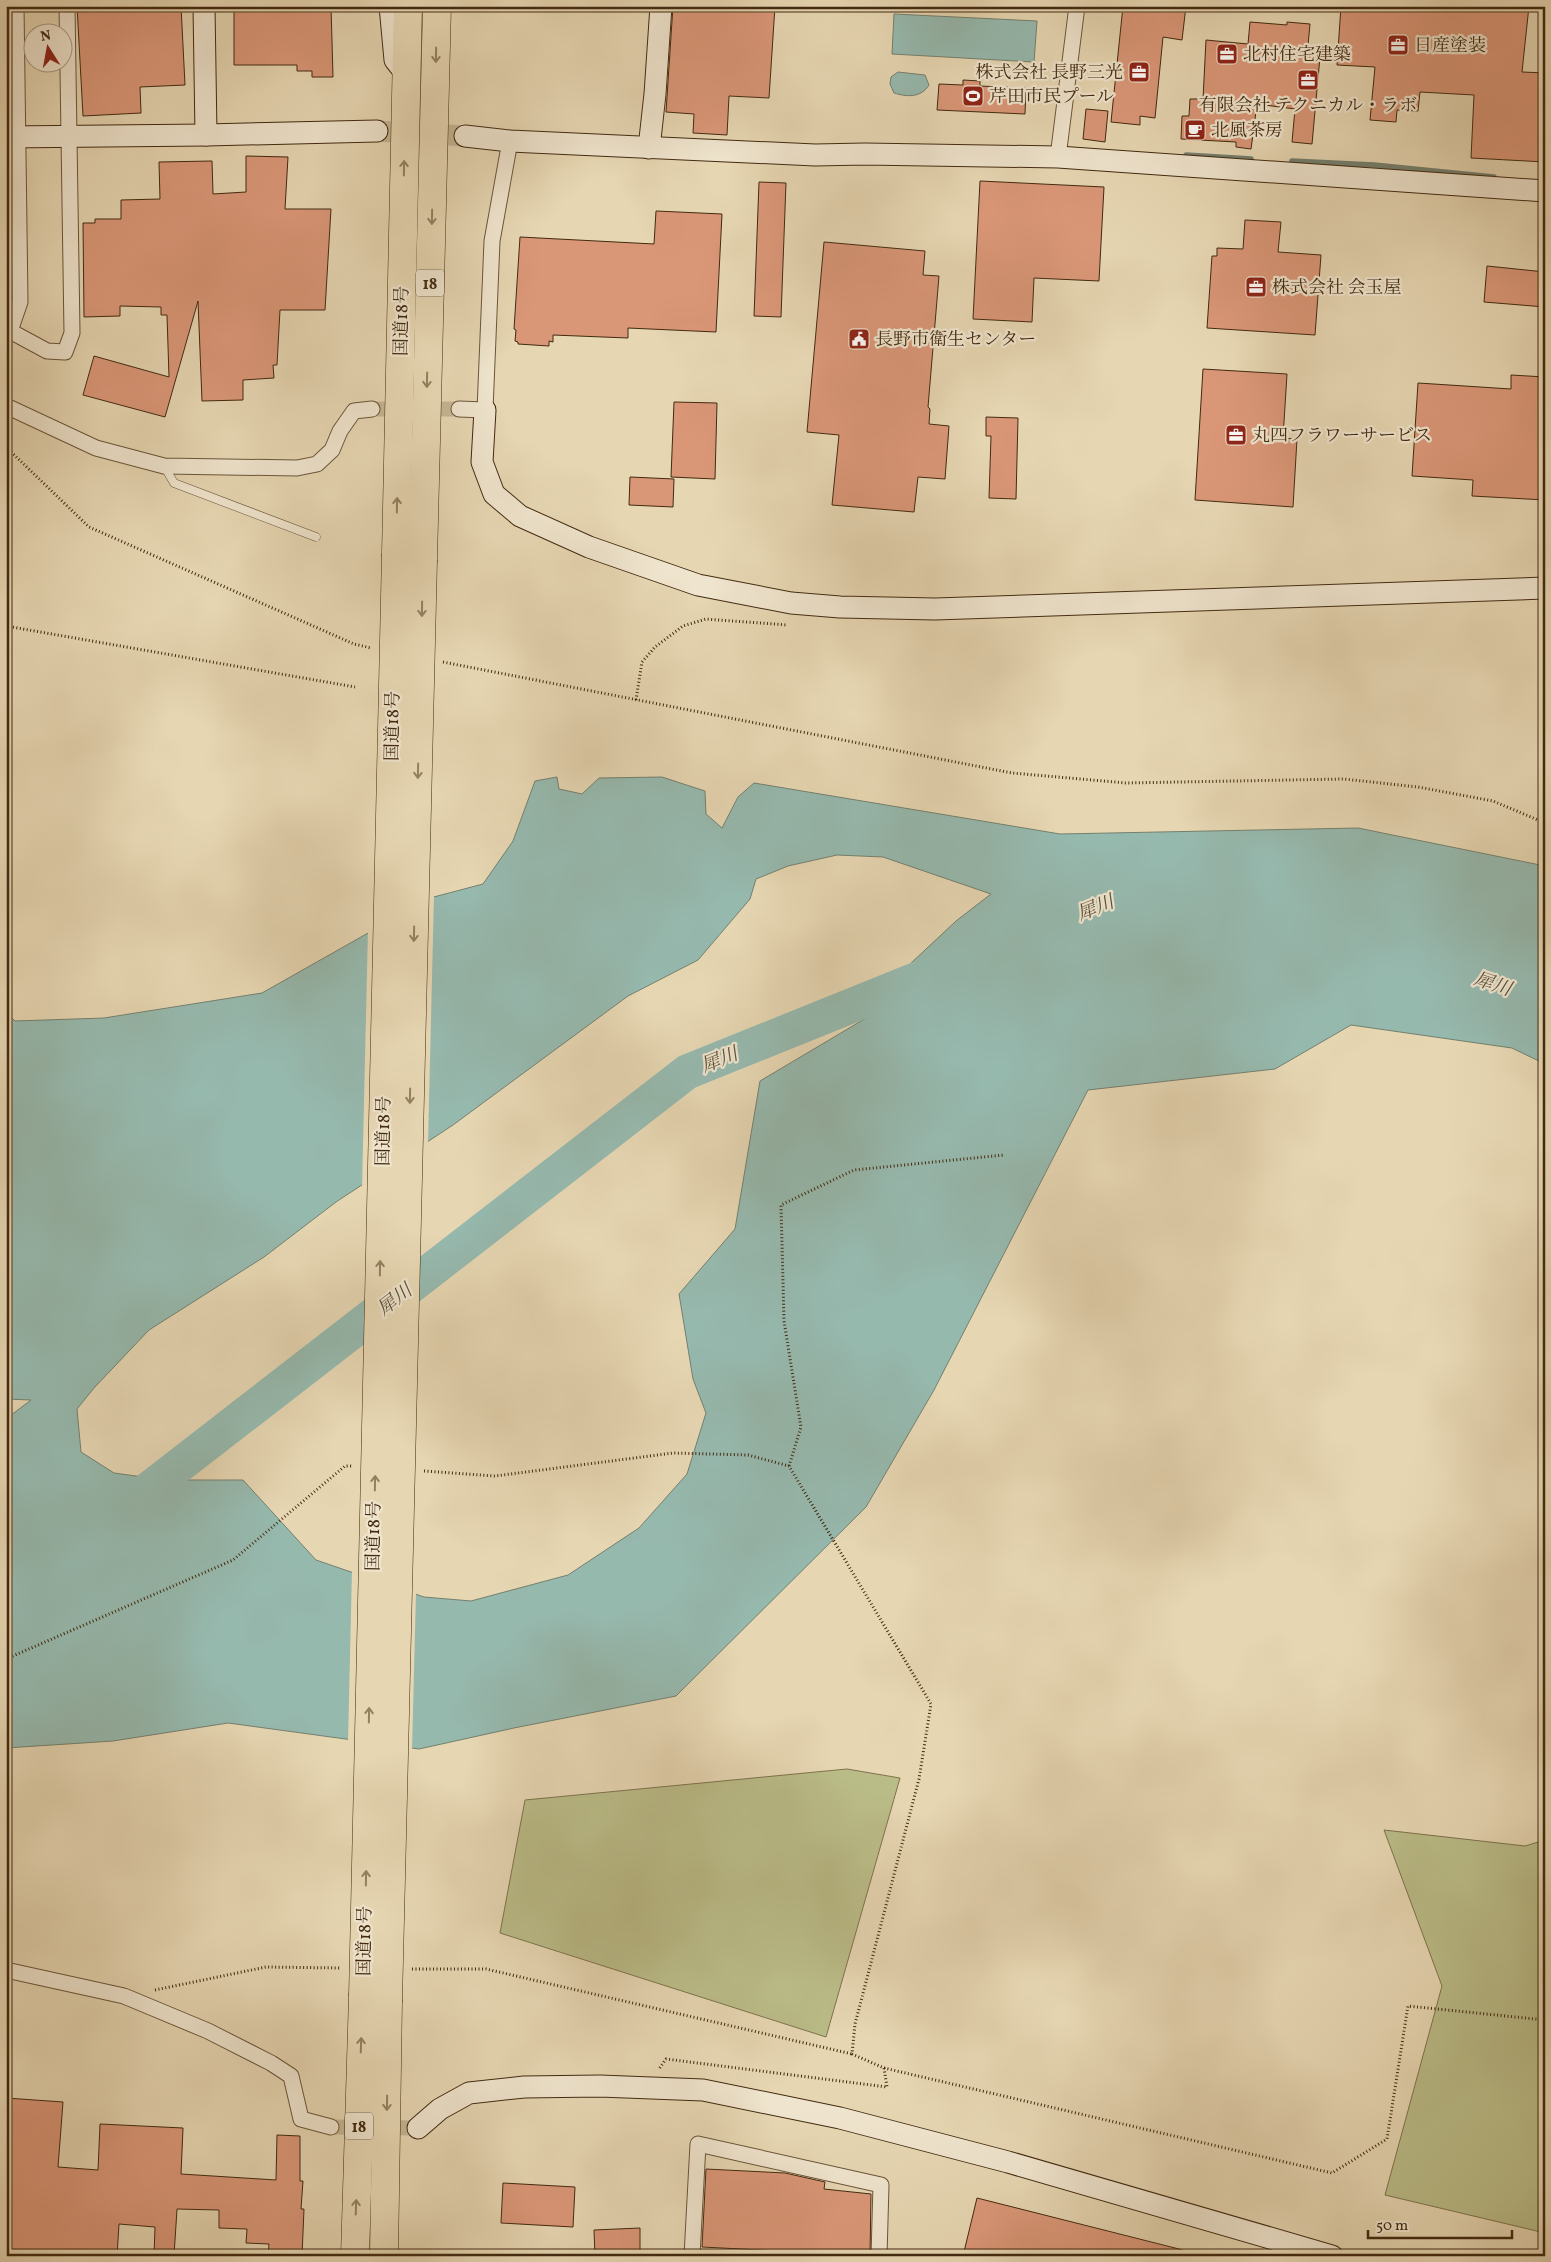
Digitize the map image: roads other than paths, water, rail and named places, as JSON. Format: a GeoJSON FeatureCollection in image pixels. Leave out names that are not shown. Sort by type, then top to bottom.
{"type":"FeatureCollection","features":[{"type":"Feature","properties":{"kind":"highway","name":"国道18号"},"geometry":{"type":"LineString","coordinates":[[384,2256],[376,1999],[396,554],[408,6]]}},
{"type":"Feature","properties":{"kind":"highway","name":"国道18号"},"geometry":{"type":"LineString","coordinates":[[355,2256],[376,1999],[423,560],[437,6]]}},
{"type":"Feature","properties":{"kind":"street"},"geometry":{"type":"LineString","coordinates":[[16,6],[12,137],[20,302],[8,330],[47,351],[65,352],[72,333],[67,6]]}},
{"type":"Feature","properties":{"kind":"street"},"geometry":{"type":"LineString","coordinates":[[204,6],[206,135]]}},
{"type":"Feature","properties":{"kind":"street"},"geometry":{"type":"LineString","coordinates":[[390,6],[395,60],[406,74]]}},
{"type":"Feature","properties":{"kind":"street"},"geometry":{"type":"LineString","coordinates":[[649,148],[661,6]]}},
{"type":"Feature","properties":{"kind":"street"},"geometry":{"type":"LineString","coordinates":[[1058,158],[1077,6]]}},
{"type":"Feature","properties":{"kind":"street"},"geometry":{"type":"LineString","coordinates":[[12,137],[377,131]]}},
{"type":"Feature","properties":{"kind":"street"},"geometry":{"type":"LineString","coordinates":[[465,136],[510,141],[815,156],[864,154],[1058,158],[1545,192]]}},
{"type":"Feature","properties":{"kind":"street"},"geometry":{"type":"LineString","coordinates":[[510,141],[492,241],[482,462],[494,494],[520,516],[589,547],[698,585],[791,604],[840,607],[935,609],[1545,588]]}},
{"type":"Feature","properties":{"kind":"street"},"geometry":{"type":"LineString","coordinates":[[6,406],[96,448],[164,466],[298,468],[317,464],[332,450],[340,431],[354,411],[372,409]]}},
{"type":"Feature","properties":{"kind":"street"},"geometry":{"type":"LineString","coordinates":[[458,409],[485,410]]}},
{"type":"Feature","properties":{"kind":"street"},"geometry":{"type":"LineString","coordinates":[[6,1970],[124,1996],[208,2031],[271,2063],[291,2076],[301,2119],[331,2127]]}},
{"type":"Feature","properties":{"kind":"street"},"geometry":{"type":"LineString","coordinates":[[418,2128],[440,2109],[469,2093],[524,2087],[703,2090],[840,2118],[1008,2162],[1332,2256]]}},
{"type":"Feature","properties":{"kind":"street"},"geometry":{"type":"LineString","coordinates":[[692,2256],[698,2144],[881,2185],[879,2256]]}},
{"type":"Feature","properties":{"kind":"lane"},"geometry":{"type":"LineString","coordinates":[[164,466],[174,483],[316,537]]}},
{"type":"Feature","properties":{"kind":"water"},"geometry":{"type":"Polygon","coordinates":[[[894,14],[1037,21],[1034,62],[892,54],[894,14]]]}},
{"type":"Feature","properties":{"kind":"water"},"geometry":{"type":"Polygon","coordinates":[[[898,72],[925,75],[929,85],[918,94],[904,95],[894,93],[890,84],[891,77],[898,72]]]}},
{"type":"Feature","properties":{"kind":"water"},"geometry":{"type":"Polygon","coordinates":[[[557,777],[559,789],[582,794],[599,778],[662,777],[705,791],[706,814],[722,828],[738,797],[754,783],[1060,834],[1358,828],[1545,866],[1545,1064],[1512,1048],[1351,1025],[1275,1069],[1088,1090],[934,1390],[866,1507],[676,1696],[419,1749],[228,1723],[113,1741],[6,1748],[6,1419],[31,1400],[6,1399],[6,1012],[15,1021],[104,1018],[262,993],[430,898],[483,884],[513,841],[535,781],[557,777]],[[837,855],[788,866],[756,879],[750,899],[698,960],[628,996],[453,1125],[336,1202],[264,1257],[149,1330],[94,1388],[77,1409],[81,1452],[114,1473],[165,1480],[243,1480],[316,1560],[424,1597],[471,1601],[568,1575],[639,1528],[687,1474],[706,1413],[693,1379],[679,1294],[735,1229],[760,1081],[883,1008],[894,979],[956,921],[991,894],[883,857],[837,855]]]}},
{"type":"Feature","properties":{"kind":"waterway"},"geometry":{"type":"LineString","coordinates":[[1186,155],[1251,159]]}},
{"type":"Feature","properties":{"kind":"waterway"},"geometry":{"type":"LineString","coordinates":[[1292,161],[1374,165],[1494,177]]}},
{"type":"Feature","properties":{"kind":"waterway","name":"犀川"},"geometry":{"type":"LineString","coordinates":[[123,1509],[687,1072],[935,972]]}},
{"type":"Feature","properties":{"kind":"tunnel"},"geometry":{"type":"LineString","coordinates":[[377,131],[465,136]]}},
{"type":"Feature","properties":{"kind":"tunnel"},"geometry":{"type":"LineString","coordinates":[[372,409],[459,409]]}},
{"type":"Feature","properties":{"kind":"tunnel"},"geometry":{"type":"LineString","coordinates":[[331,2127],[418,2128]]}},
{"type":"Feature","properties":{"kind":"place","name":"日産塗装"},"geometry":{"type":"Point","coordinates":[1398,45]}},
{"type":"Feature","properties":{"kind":"place","name":"北村住宅建築"},"geometry":{"type":"Point","coordinates":[1227,54]}},
{"type":"Feature","properties":{"kind":"place","name":"株式会社 長野三光"},"geometry":{"type":"Point","coordinates":[1139,72]}},
{"type":"Feature","properties":{"kind":"place","name":"有限会社 テクニカル・ラボ"},"geometry":{"type":"Point","coordinates":[1308,80]}},
{"type":"Feature","properties":{"kind":"place","name":"芹田市民プール"},"geometry":{"type":"Point","coordinates":[973,96]}},
{"type":"Feature","properties":{"kind":"place","name":"北風茶房"},"geometry":{"type":"Point","coordinates":[1195,130]}},
{"type":"Feature","properties":{"kind":"place","name":"株式会社 会玉屋"},"geometry":{"type":"Point","coordinates":[1256,287]}},
{"type":"Feature","properties":{"kind":"place","name":"長野市衛生センター"},"geometry":{"type":"Point","coordinates":[859,339]}},
{"type":"Feature","properties":{"kind":"place","name":"丸四フラワーサービス"},"geometry":{"type":"Point","coordinates":[1236,435]}}]}
